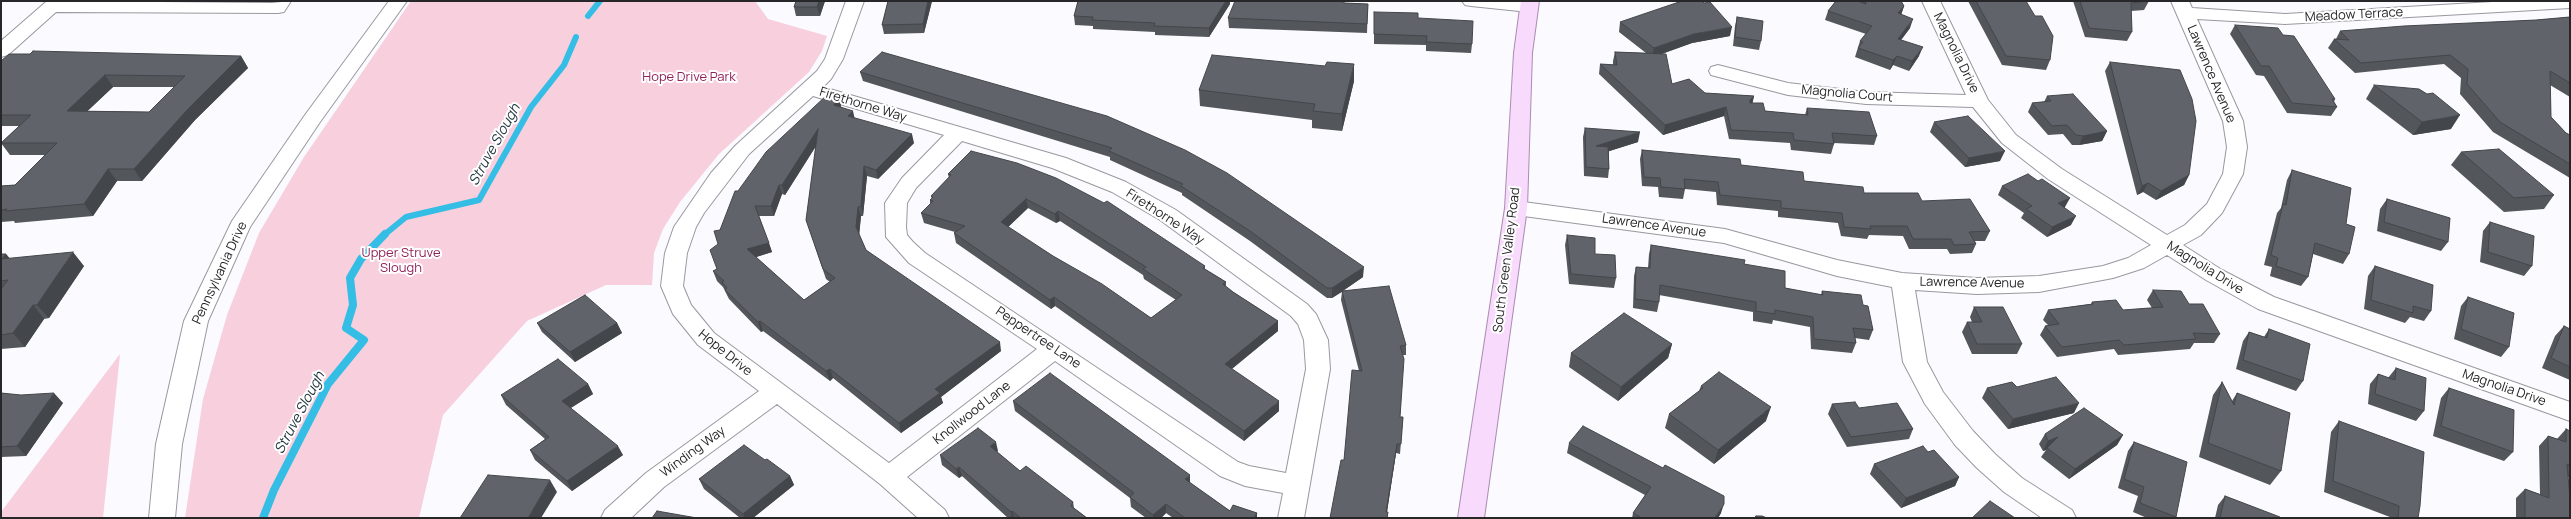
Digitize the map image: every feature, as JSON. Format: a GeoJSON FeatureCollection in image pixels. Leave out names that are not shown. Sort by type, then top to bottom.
{"type":"FeatureCollection","features":[{"type":"Feature","properties":{"kind":"main road","name":"South Green Valley Road"},"geometry":{"type":"LineString","coordinates":[[1471,518],[1516,208],[1523,53],[1530,4]]}},
{"type":"Feature","properties":{"kind":"street"},"geometry":{"type":"LineString","coordinates":[[1,51],[54,4],[278,8],[282,1]]}},
{"type":"Feature","properties":{"kind":"street","name":"Pennsylvania Drive"},"geometry":{"type":"LineString","coordinates":[[162,518],[169,444],[196,321],[240,226],[312,119],[398,1]]}},
{"type":"Feature","properties":{"kind":"street","name":"Hope Drive"},"geometry":{"type":"LineString","coordinates":[[855,1],[834,59],[824,75],[742,150],[707,192],[679,241],[672,276],[675,296],[695,329],[723,353],[777,391],[889,477],[936,518]]}},
{"type":"Feature","properties":{"kind":"street"},"geometry":{"type":"LineString","coordinates":[[1471,1],[1530,4]]}},
{"type":"Feature","properties":{"kind":"street","name":"Magnolia Drive"},"geometry":{"type":"LineString","coordinates":[[1931,1],[1979,101],[2009,139],[2055,174],[2241,291],[2266,303],[2570,412]]}},
{"type":"Feature","properties":{"kind":"street","name":"Meadow Terrace"},"geometry":{"type":"LineString","coordinates":[[2182,7],[2255,19],[2285,19],[2570,3]]}},
{"type":"Feature","properties":{"kind":"street","name":"Lawrence Avenue"},"geometry":{"type":"LineString","coordinates":[[1516,208],[1725,236],[1837,268],[1902,281],[1977,286],[2060,281],[2105,274],[2136,263],[2193,230],[2215,208],[2229,186],[2236,161],[2236,135],[2233,122],[2182,7]]}},
{"type":"Feature","properties":{"kind":"street","name":"Magnolia Court"},"geometry":{"type":"LineString","coordinates":[[1718,71],[1788,89],[1866,98],[1979,101]]}},
{"type":"Feature","properties":{"kind":"street","name":"Firethorne Way"},"geometry":{"type":"LineString","coordinates":[[810,89],[957,134],[1059,163],[1119,187],[1168,215],[1299,310],[1308,320],[1316,340],[1318,369],[1291,518]]}},
{"type":"Feature","properties":{"kind":"street","name":"Peppertree Lane"},"geometry":{"type":"LineString","coordinates":[[957,134],[900,194],[896,203],[894,216],[897,237],[917,258],[1054,349],[1229,469],[1245,476],[1297,485]]}},
{"type":"Feature","properties":{"kind":"street"},"geometry":{"type":"LineString","coordinates":[[1902,281],[1915,362],[1934,398],[1964,438],[1986,461],[2013,485],[2062,518]]}},
{"type":"Feature","properties":{"kind":"street","name":"Knollwood Lane"},"geometry":{"type":"LineString","coordinates":[[889,477],[1054,349]]}},
{"type":"Feature","properties":{"kind":"street","name":"Winding Way"},"geometry":{"type":"LineString","coordinates":[[614,518],[655,480],[777,391]]}},
{"type":"Feature","properties":{"kind":"green space","name":"Upper Struve Slough"},"geometry":{"type":"Polygon","coordinates":[[[411,1],[755,1],[768,19],[827,36],[822,51],[809,72],[719,154],[680,202],[663,229],[654,253],[652,285],[606,285],[527,321],[443,415],[419,518],[185,518],[203,399],[227,315],[259,233],[304,157],[411,1]]]}},
{"type":"Feature","properties":{"kind":"green space"},"geometry":{"type":"Polygon","coordinates":[[[120,354],[103,518],[1,518],[1,512],[120,354]]]}},
{"type":"Feature","properties":{"kind":"building"},"geometry":{"type":"Polygon","coordinates":[[[796,1],[819,1],[817,7],[794,7],[796,1]]]}},
{"type":"Feature","properties":{"kind":"building"},"geometry":{"type":"Polygon","coordinates":[[[888,1],[928,1],[923,24],[882,25],[888,1]]]}},
{"type":"Feature","properties":{"kind":"building"},"geometry":{"type":"Polygon","coordinates":[[[1078,1],[1226,1],[1209,28],[1154,26],[1155,23],[1092,20],[1093,17],[1074,16],[1078,1]]]}},
{"type":"Feature","properties":{"kind":"building"},"geometry":{"type":"Polygon","coordinates":[[[1235,1],[1344,1],[1344,3],[1368,4],[1367,24],[1228,18],[1235,1]]]}},
{"type":"Feature","properties":{"kind":"building"},"geometry":{"type":"Polygon","coordinates":[[[1682,1],[1702,1],[1704,3],[1710,2],[1732,27],[1694,34],[1654,48],[1620,22],[1682,1]]]}},
{"type":"Feature","properties":{"kind":"building"},"geometry":{"type":"Polygon","coordinates":[[[1836,1],[1858,1],[1866,4],[1865,1],[1901,1],[1904,6],[1898,13],[1913,19],[1898,39],[1923,47],[1912,61],[1897,56],[1893,60],[1858,48],[1863,42],[1860,41],[1872,26],[1828,11],[1836,1]]]}},
{"type":"Feature","properties":{"kind":"building"},"geometry":{"type":"Polygon","coordinates":[[[1976,1],[2026,1],[2035,16],[2042,16],[2053,36],[2050,60],[2006,56],[1976,1]]]}},
{"type":"Feature","properties":{"kind":"building"},"geometry":{"type":"Polygon","coordinates":[[[2080,1],[2149,1],[2131,3],[2132,32],[2089,28],[2080,1]]]}},
{"type":"Feature","properties":{"kind":"building"},"geometry":{"type":"Polygon","coordinates":[[[1374,12],[1418,13],[1418,18],[1473,21],[1472,44],[1426,42],[1427,36],[1374,34],[1374,12]]]}},
{"type":"Feature","properties":{"kind":"building"},"geometry":{"type":"Polygon","coordinates":[[[1737,17],[1763,21],[1761,41],[1735,37],[1737,17]]]}},
{"type":"Feature","properties":{"kind":"building"},"geometry":{"type":"Polygon","coordinates":[[[2570,17],[2570,83],[2550,71],[2551,117],[2566,133],[2570,135],[2570,164],[2500,122],[2467,84],[2468,69],[2450,55],[2361,63],[2334,39],[2349,40],[2340,31],[2570,17]]]}},
{"type":"Feature","properties":{"kind":"building"},"geometry":{"type":"Polygon","coordinates":[[[2235,25],[2278,28],[2283,35],[2294,36],[2335,99],[2332,99],[2337,107],[2292,103],[2269,66],[2261,66],[2235,25]]]}},
{"type":"Feature","properties":{"kind":"building"},"geometry":{"type":"Polygon","coordinates":[[[33,51],[241,56],[188,109],[134,169],[108,169],[84,204],[5,211],[7,209],[1,210],[1,186],[15,185],[57,143],[1,143],[31,115],[1,115],[1,61],[9,54],[30,54],[33,51]],[[105,75],[67,111],[149,112],[185,76],[105,75]]]}},
{"type":"Feature","properties":{"kind":"building"},"geometry":{"type":"Polygon","coordinates":[[[882,52],[1107,116],[1185,150],[1227,173],[1364,267],[1332,288],[1327,288],[1250,231],[1181,186],[1183,184],[1109,151],[1112,148],[860,72],[882,52]]]}},
{"type":"Feature","properties":{"kind":"building"},"geometry":{"type":"Polygon","coordinates":[[[1615,52],[1666,54],[1672,84],[1689,79],[1705,93],[1754,96],[1750,100],[1750,103],[1763,103],[1765,111],[1808,115],[1807,108],[1869,112],[1877,136],[1832,133],[1834,144],[1794,140],[1793,133],[1731,130],[1726,107],[1665,125],[1600,64],[1617,65],[1615,52]]]}},
{"type":"Feature","properties":{"kind":"building"},"geometry":{"type":"Polygon","coordinates":[[[1212,55],[1325,66],[1327,62],[1354,64],[1342,114],[1313,111],[1315,104],[1199,90],[1212,55]]]}},
{"type":"Feature","properties":{"kind":"building"},"geometry":{"type":"Polygon","coordinates":[[[2110,62],[2180,70],[2192,99],[2196,121],[2189,175],[2161,191],[2148,183],[2142,186],[2110,62]]]}},
{"type":"Feature","properties":{"kind":"building"},"geometry":{"type":"Polygon","coordinates":[[[2374,85],[2419,89],[2427,94],[2433,93],[2460,115],[2422,122],[2374,85]]]}},
{"type":"Feature","properties":{"kind":"building"},"geometry":{"type":"Polygon","coordinates":[[[828,94],[839,97],[834,105],[853,111],[848,116],[912,134],[876,170],[864,166],[861,206],[858,207],[856,227],[866,250],[1000,342],[935,389],[940,393],[899,423],[830,369],[826,371],[760,321],[758,322],[725,290],[727,288],[722,282],[724,281],[713,271],[717,269],[710,250],[718,244],[714,231],[720,230],[735,191],[738,191],[766,152],[828,94]],[[818,129],[782,185],[779,185],[771,206],[755,206],[769,243],[747,249],[804,300],[835,278],[823,269],[806,220],[818,129]]]}},
{"type":"Feature","properties":{"kind":"building"},"geometry":{"type":"Polygon","coordinates":[[[2073,94],[2107,131],[2083,136],[2076,135],[2067,125],[2052,126],[2032,103],[2051,101],[2047,96],[2073,94]]]}},
{"type":"Feature","properties":{"kind":"building"},"geometry":{"type":"Polygon","coordinates":[[[1968,116],[2005,151],[1969,158],[1934,122],[1968,116]]]}},
{"type":"Feature","properties":{"kind":"building"},"geometry":{"type":"Polygon","coordinates":[[[1585,128],[1640,132],[1596,146],[1608,147],[1609,169],[1586,167],[1585,128]]]}},
{"type":"Feature","properties":{"kind":"building"},"geometry":{"type":"Polygon","coordinates":[[[2499,149],[2554,195],[2514,198],[2461,152],[2499,149]]]}},
{"type":"Feature","properties":{"kind":"building"},"geometry":{"type":"Polygon","coordinates":[[[1642,150],[1740,159],[1741,165],[1803,172],[1804,181],[1863,187],[1864,193],[1918,193],[1922,201],[1970,199],[1990,231],[1969,232],[1976,244],[1954,245],[1951,239],[1913,239],[1907,226],[1870,226],[1871,229],[1844,227],[1842,213],[1781,208],[1781,201],[1720,195],[1718,182],[1684,179],[1685,189],[1661,187],[1660,178],[1644,177],[1642,150]]]}},
{"type":"Feature","properties":{"kind":"building"},"geometry":{"type":"Polygon","coordinates":[[[971,151],[1017,163],[1056,178],[1104,203],[1107,201],[1205,266],[1203,268],[1226,282],[1223,284],[1233,292],[1278,321],[1225,364],[1279,401],[1244,431],[1054,297],[1050,300],[954,233],[965,226],[921,213],[933,201],[930,200],[933,197],[931,196],[951,175],[948,174],[971,151]],[[1026,199],[1001,222],[1053,256],[1102,284],[1151,318],[1182,295],[1143,269],[1146,267],[1058,211],[1055,214],[1026,199]]]}},
{"type":"Feature","properties":{"kind":"building"},"geometry":{"type":"Polygon","coordinates":[[[2292,170],[2351,188],[2346,224],[2355,227],[2349,254],[2315,243],[2308,277],[2276,266],[2278,258],[2271,255],[2283,204],[2286,205],[2292,170]]]}},
{"type":"Feature","properties":{"kind":"building"},"geometry":{"type":"Polygon","coordinates":[[[2028,174],[2038,181],[2042,179],[2070,198],[2058,203],[2076,216],[2052,227],[2026,209],[2032,206],[2002,186],[2028,174]]]}},
{"type":"Feature","properties":{"kind":"building"},"geometry":{"type":"Polygon","coordinates":[[[2387,199],[2450,218],[2448,242],[2384,222],[2387,199]]]}},
{"type":"Feature","properties":{"kind":"building"},"geometry":{"type":"Polygon","coordinates":[[[2490,222],[2534,236],[2532,266],[2488,252],[2490,222]]]}},
{"type":"Feature","properties":{"kind":"building"},"geometry":{"type":"Polygon","coordinates":[[[1567,235],[1595,238],[1595,254],[1615,255],[1616,278],[1571,274],[1567,235]]]}},
{"type":"Feature","properties":{"kind":"building"},"geometry":{"type":"Polygon","coordinates":[[[1651,245],[1745,260],[1744,264],[1785,271],[1785,288],[1823,295],[1822,291],[1861,295],[1863,305],[1868,306],[1873,330],[1853,328],[1856,343],[1814,339],[1813,317],[1775,310],[1775,314],[1756,311],[1756,302],[1660,285],[1659,302],[1635,299],[1636,267],[1650,268],[1651,245]]]}},
{"type":"Feature","properties":{"kind":"building"},"geometry":{"type":"Polygon","coordinates":[[[73,252],[37,305],[33,305],[13,333],[1,335],[1,289],[8,280],[1,281],[1,254],[6,254],[2,259],[73,252]]]}},
{"type":"Feature","properties":{"kind":"building"},"geometry":{"type":"Polygon","coordinates":[[[2375,266],[2433,285],[2431,311],[2413,306],[2413,313],[2371,300],[2375,266]]]}},
{"type":"Feature","properties":{"kind":"building"},"geometry":{"type":"Polygon","coordinates":[[[1389,286],[1406,345],[1400,346],[1404,359],[1400,417],[1403,417],[1401,444],[1397,444],[1386,512],[1388,512],[1387,518],[1330,518],[1341,460],[1344,460],[1352,370],[1362,371],[1342,291],[1389,286]]]}},
{"type":"Feature","properties":{"kind":"building"},"geometry":{"type":"Polygon","coordinates":[[[2153,290],[2181,291],[2189,304],[2203,304],[2220,334],[2193,333],[2196,339],[2124,345],[2119,340],[2062,347],[2045,326],[2059,324],[2048,310],[2093,304],[2092,302],[2116,300],[2123,310],[2163,307],[2153,290]]]}},
{"type":"Feature","properties":{"kind":"building"},"geometry":{"type":"Polygon","coordinates":[[[585,295],[617,323],[570,352],[537,323],[585,295]]]}},
{"type":"Feature","properties":{"kind":"building"},"geometry":{"type":"Polygon","coordinates":[[[2468,297],[2514,313],[2509,347],[2461,329],[2468,297]]]}},
{"type":"Feature","properties":{"kind":"building"},"geometry":{"type":"Polygon","coordinates":[[[1974,307],[2003,307],[2022,344],[1977,344],[1967,322],[1982,322],[1974,307]]]}},
{"type":"Feature","properties":{"kind":"building"},"geometry":{"type":"Polygon","coordinates":[[[1624,313],[1672,344],[1621,387],[1571,353],[1624,313]]]}},
{"type":"Feature","properties":{"kind":"building"},"geometry":{"type":"Polygon","coordinates":[[[2564,326],[2570,329],[2570,367],[2551,358],[2564,326]]]}},
{"type":"Feature","properties":{"kind":"building"},"geometry":{"type":"Polygon","coordinates":[[[2269,329],[2310,344],[2303,381],[2243,360],[2249,332],[2267,338],[2269,329]]]}},
{"type":"Feature","properties":{"kind":"building"},"geometry":{"type":"Polygon","coordinates":[[[558,359],[588,384],[562,401],[618,446],[567,481],[530,450],[549,437],[501,395],[558,359]]]}},
{"type":"Feature","properties":{"kind":"building"},"geometry":{"type":"Polygon","coordinates":[[[2396,368],[2426,378],[2424,411],[2375,394],[2378,374],[2395,380],[2396,368]]]}},
{"type":"Feature","properties":{"kind":"building"},"geometry":{"type":"Polygon","coordinates":[[[1719,372],[1771,407],[1718,450],[1669,414],[1703,388],[1701,386],[1719,372]]]}},
{"type":"Feature","properties":{"kind":"building"},"geometry":{"type":"Polygon","coordinates":[[[1050,373],[1190,475],[1185,479],[1230,511],[1233,505],[1257,513],[1254,518],[1185,518],[1166,504],[1153,515],[1130,497],[1134,493],[1013,401],[1050,373]]]}},
{"type":"Feature","properties":{"kind":"building"},"geometry":{"type":"Polygon","coordinates":[[[2056,377],[2079,403],[2013,419],[1987,388],[2012,382],[2017,387],[2056,377]]]}},
{"type":"Feature","properties":{"kind":"building"},"geometry":{"type":"Polygon","coordinates":[[[2222,382],[2234,405],[2237,393],[2290,413],[2281,471],[2208,443],[2222,382]]]}},
{"type":"Feature","properties":{"kind":"building"},"geometry":{"type":"Polygon","coordinates":[[[2449,388],[2514,410],[2513,452],[2441,426],[2449,388]]]}},
{"type":"Feature","properties":{"kind":"building"},"geometry":{"type":"Polygon","coordinates":[[[1,393],[21,395],[54,393],[17,446],[1,447],[1,393]]]}},
{"type":"Feature","properties":{"kind":"building"},"geometry":{"type":"Polygon","coordinates":[[[1855,402],[1859,408],[1897,403],[1913,429],[1851,437],[1832,404],[1855,402]]]}},
{"type":"Feature","properties":{"kind":"building"},"geometry":{"type":"Polygon","coordinates":[[[2084,408],[2123,435],[2075,469],[2047,448],[2058,437],[2048,441],[2045,434],[2084,408]]]}},
{"type":"Feature","properties":{"kind":"building"},"geometry":{"type":"Polygon","coordinates":[[[2339,421],[2424,452],[2418,518],[2398,518],[2399,506],[2333,481],[2339,421]]]}},
{"type":"Feature","properties":{"kind":"building"},"geometry":{"type":"Polygon","coordinates":[[[1583,426],[1663,468],[1665,465],[1724,496],[1724,504],[1715,518],[1642,518],[1633,513],[1651,487],[1569,443],[1583,426]]]}},
{"type":"Feature","properties":{"kind":"building"},"geometry":{"type":"Polygon","coordinates":[[[978,428],[996,442],[990,446],[1020,471],[1026,466],[1073,502],[1071,506],[1087,518],[1021,518],[1012,511],[1011,512],[959,467],[956,469],[940,455],[978,428]]]}},
{"type":"Feature","properties":{"kind":"building"},"geometry":{"type":"Polygon","coordinates":[[[2566,429],[2570,431],[2570,465],[2567,464],[2570,518],[2525,518],[2525,489],[2549,498],[2548,436],[2566,442],[2566,429]]]}},
{"type":"Feature","properties":{"kind":"building"},"geometry":{"type":"Polygon","coordinates":[[[2134,442],[2187,462],[2176,517],[2140,503],[2144,487],[2124,479],[2134,442]]]}},
{"type":"Feature","properties":{"kind":"building"},"geometry":{"type":"Polygon","coordinates":[[[744,445],[765,460],[767,459],[790,476],[743,514],[699,479],[744,445]]]}},
{"type":"Feature","properties":{"kind":"building"},"geometry":{"type":"Polygon","coordinates":[[[1923,446],[1928,452],[1934,450],[1959,477],[1906,498],[1874,464],[1923,446]]]}},
{"type":"Feature","properties":{"kind":"building"},"geometry":{"type":"Polygon","coordinates":[[[488,475],[550,480],[528,518],[460,518],[488,475]]]}},
{"type":"Feature","properties":{"kind":"building"},"geometry":{"type":"Polygon","coordinates":[[[2225,496],[2280,517],[2280,518],[2220,518],[2225,496]]]}},
{"type":"Feature","properties":{"kind":"building"},"geometry":{"type":"Polygon","coordinates":[[[1990,501],[2015,518],[1972,518],[1990,501]]]}},
{"type":"Feature","properties":{"kind":"building"},"geometry":{"type":"Polygon","coordinates":[[[657,511],[697,518],[652,518],[657,511]]]}},
{"type":"Feature","properties":{"kind":"building"},"geometry":{"type":"Polygon","coordinates":[[[1756,516],[1762,516],[1767,518],[1754,518],[1756,516]]]}},
{"type":"Feature","properties":{"kind":"waterway","name":"Struve Slough"},"geometry":{"type":"LineString","coordinates":[[588,16],[600,1]]}},
{"type":"Feature","properties":{"kind":"waterway","name":"Struve Slough"},"geometry":{"type":"LineString","coordinates":[[384,235],[406,217],[479,200],[531,107],[564,65],[576,37]]}},
{"type":"Feature","properties":{"kind":"waterway","name":"Struve Slough"},"geometry":{"type":"LineString","coordinates":[[263,518],[274,490],[328,384],[364,340],[346,328],[353,305],[350,278],[361,259],[384,235]]}},
{"type":"Feature","properties":{"kind":"park label","name":"Hope Drive Park"},"geometry":{"type":"Point","coordinates":[689,77]}}]}
